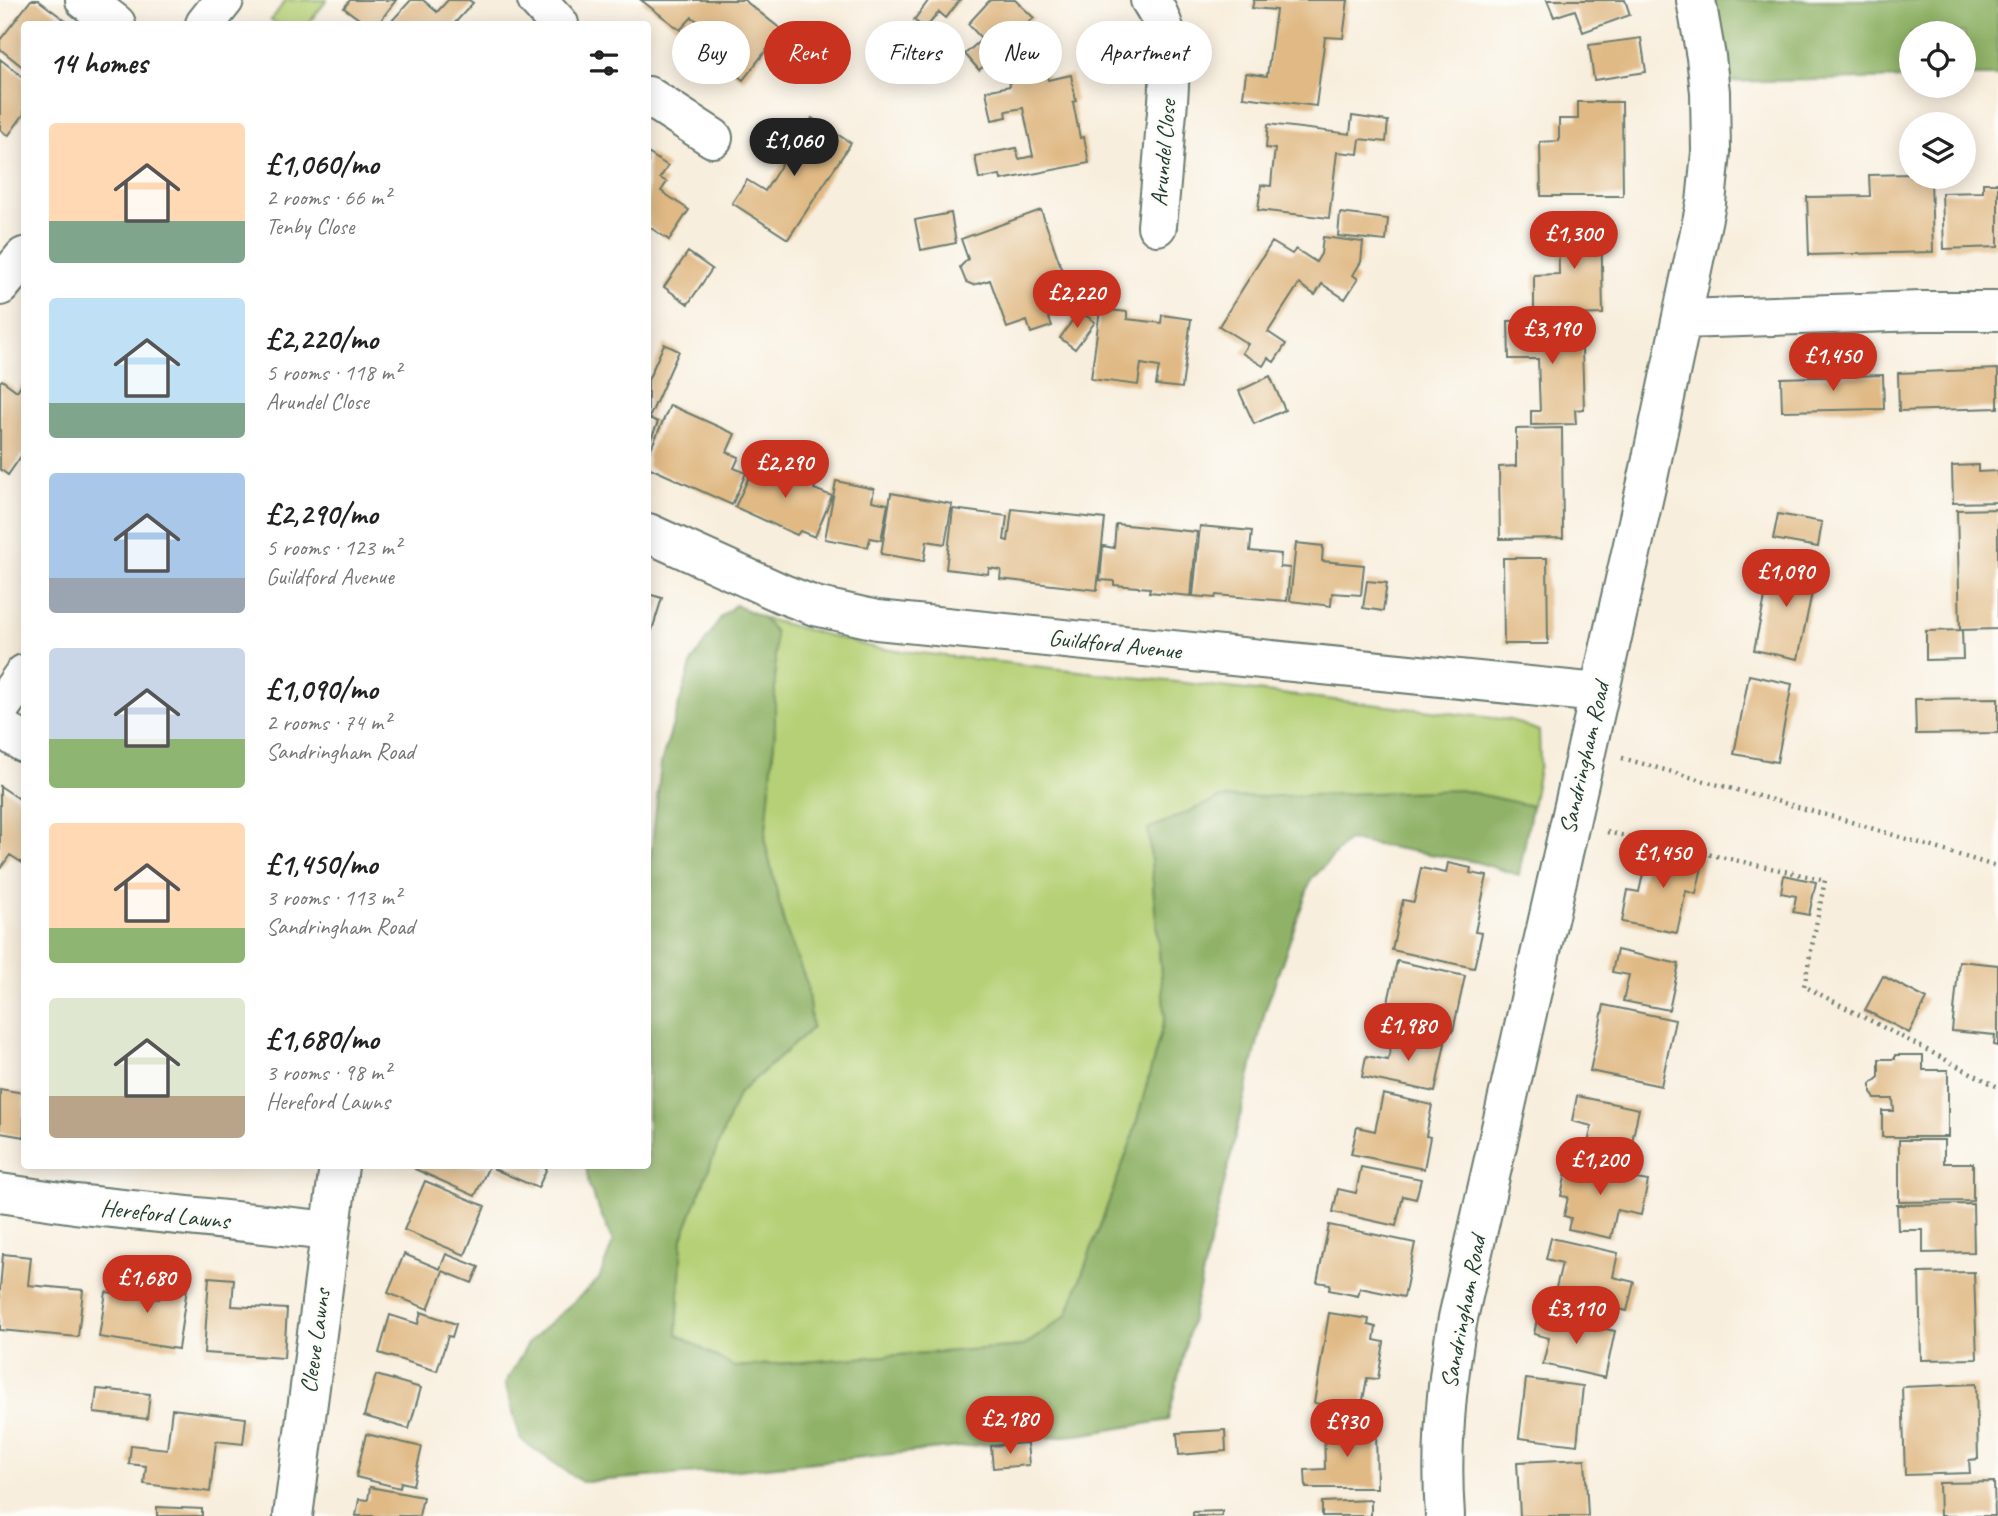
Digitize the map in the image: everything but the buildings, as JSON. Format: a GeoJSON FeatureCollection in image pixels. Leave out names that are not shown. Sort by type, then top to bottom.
{"type":"FeatureCollection","features":[{"type":"Feature","properties":{"kind":"street"},"geometry":{"type":"LineString","coordinates":[[85,0],[112,21]]}},
{"type":"Feature","properties":{"kind":"street"},"geometry":{"type":"LineString","coordinates":[[207,21],[224,0]]}},
{"type":"Feature","properties":{"kind":"street"},"geometry":{"type":"LineString","coordinates":[[537,0],[556,21]]}},
{"type":"Feature","properties":{"kind":"street","name":"Arundel Close"},"geometry":{"type":"LineString","coordinates":[[1150,0],[1162,21],[1168,42],[1170,68],[1157,226]]}},
{"type":"Feature","properties":{"kind":"street","name":"Sandringham Road"},"geometry":{"type":"LineString","coordinates":[[1445,1516],[1445,1411],[1454,1340],[1548,928],[1598,693],[1619,610],[1706,203],[1711,152],[1710,92],[1696,0]]}},
{"type":"Feature","properties":{"kind":"street"},"geometry":{"type":"LineString","coordinates":[[651,98],[713,138]]}},
{"type":"Feature","properties":{"kind":"street"},"geometry":{"type":"LineString","coordinates":[[0,286],[21,261]]}},
{"type":"Feature","properties":{"kind":"street"},"geometry":{"type":"LineString","coordinates":[[1682,319],[1998,311]]}},
{"type":"Feature","properties":{"kind":"street","name":"Guildford Avenue"},"geometry":{"type":"LineString","coordinates":[[651,534],[783,594],[816,606],[877,620],[1598,693]]}},
{"type":"Feature","properties":{"kind":"street"},"geometry":{"type":"LineString","coordinates":[[0,708],[21,678]]}},
{"type":"Feature","properties":{"kind":"street"},"geometry":{"type":"LineString","coordinates":[[0,727],[21,741]]}},
{"type":"Feature","properties":{"kind":"street","name":"Cleeve Lawns"},"geometry":{"type":"LineString","coordinates":[[293,1516],[340,1169]]}},
{"type":"Feature","properties":{"kind":"street","name":"Hereford Lawns"},"geometry":{"type":"LineString","coordinates":[[0,1193],[330,1231]]}},
{"type":"Feature","properties":{"kind":"path"},"geometry":{"type":"LineString","coordinates":[[1587,749],[1848,821],[1998,867]]}},
{"type":"Feature","properties":{"kind":"path"},"geometry":{"type":"LineString","coordinates":[[1569,823],[1825,880],[1804,986],[1998,1087]]}},
{"type":"Feature","properties":{"kind":"green space"},"geometry":{"type":"Polygon","coordinates":[[[286,0],[327,0],[310,21],[271,20],[286,0]]]}},
{"type":"Feature","properties":{"kind":"green space"},"geometry":{"type":"Polygon","coordinates":[[[1711,0],[1998,0],[1998,76],[1976,76],[1976,21],[1899,21],[1899,78],[1722,82],[1711,0]]]}},
{"type":"Feature","properties":{"kind":"green space"},"geometry":{"type":"Polygon","coordinates":[[[735,605],[762,617],[775,632],[775,730],[765,842],[785,927],[807,984],[812,1028],[738,1094],[682,1238],[677,1334],[734,1367],[1024,1346],[1067,1315],[1132,1139],[1165,1017],[1148,829],[1220,798],[1460,790],[1532,806],[1519,875],[1476,862],[1348,840],[1311,880],[1265,1011],[1168,1420],[1085,1434],[737,1470],[582,1482],[521,1440],[505,1384],[529,1342],[599,1279],[613,1242],[589,1186],[586,1169],[651,1169],[651,854],[661,763],[692,662],[722,616],[735,605]]]}},
{"type":"Feature","properties":{"kind":"green space"},"geometry":{"type":"Polygon","coordinates":[[[762,618],[875,648],[1511,720],[1539,731],[1540,764],[1532,806],[1460,790],[1153,888],[1165,1017],[1132,1139],[1067,1315],[1024,1346],[734,1367],[677,1334],[682,1238],[738,1094],[812,1028],[807,984],[785,927],[765,842],[775,730],[775,632],[762,618]]]}}]}
